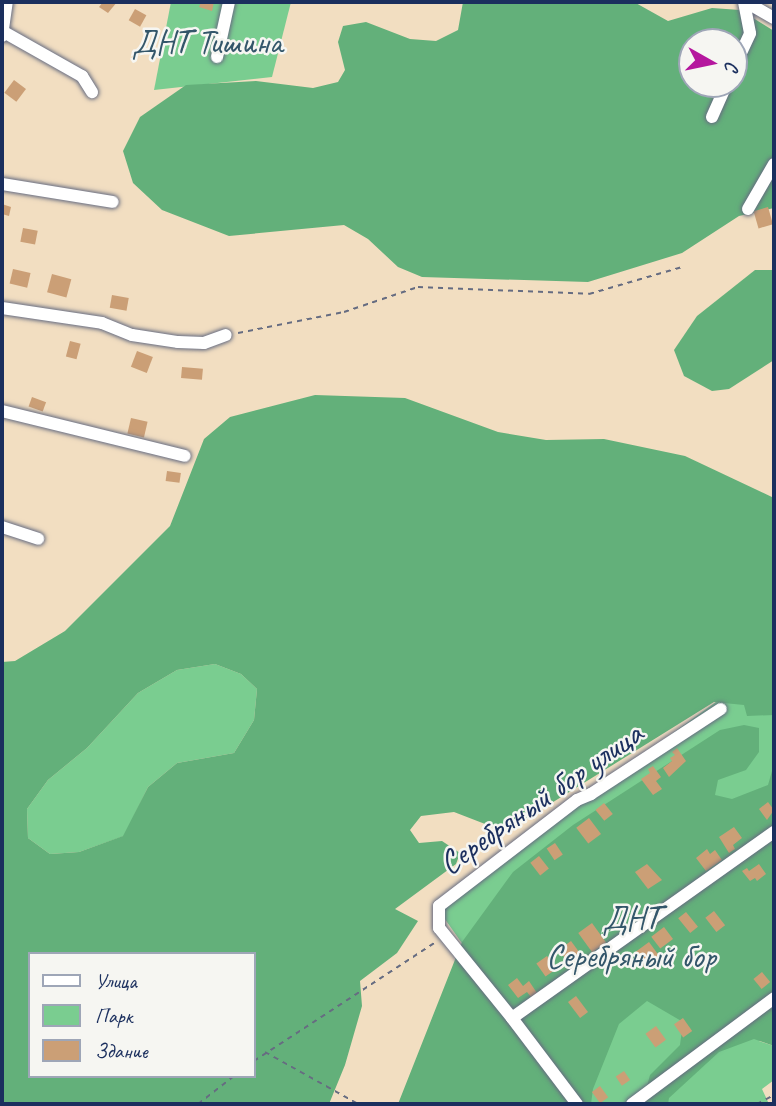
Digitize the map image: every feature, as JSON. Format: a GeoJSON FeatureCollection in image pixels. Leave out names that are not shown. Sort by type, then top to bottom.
{"type":"FeatureCollection","features":[{"type":"Feature","properties":{"kind":"street"},"geometry":{"type":"LineString","coordinates":[[7,2],[2,33],[82,76],[92,92]]}},
{"type":"Feature","properties":{"kind":"street"},"geometry":{"type":"LineString","coordinates":[[217,57],[229,2]]}},
{"type":"Feature","properties":{"kind":"street"},"geometry":{"type":"LineString","coordinates":[[745,2],[774,18]]}},
{"type":"Feature","properties":{"kind":"street"},"geometry":{"type":"LineString","coordinates":[[745,2],[750,33],[748,37]]}},
{"type":"Feature","properties":{"kind":"street"},"geometry":{"type":"LineString","coordinates":[[712,117],[721,98]]}},
{"type":"Feature","properties":{"kind":"street"},"geometry":{"type":"LineString","coordinates":[[748,209],[774,164]]}},
{"type":"Feature","properties":{"kind":"street"},"geometry":{"type":"LineString","coordinates":[[2,184],[113,202]]}},
{"type":"Feature","properties":{"kind":"street"},"geometry":{"type":"LineString","coordinates":[[2,307],[102,323],[132,335],[178,342],[204,343],[226,335]]}},
{"type":"Feature","properties":{"kind":"street"},"geometry":{"type":"LineString","coordinates":[[2,411],[185,456]]}},
{"type":"Feature","properties":{"kind":"street"},"geometry":{"type":"LineString","coordinates":[[2,527],[38,539]]}},
{"type":"Feature","properties":{"kind":"street","name":"Серебряный бор улица"},"geometry":{"type":"LineString","coordinates":[[445,936],[436,915],[439,906],[577,800],[591,794],[721,709]]}},
{"type":"Feature","properties":{"kind":"street"},"geometry":{"type":"LineString","coordinates":[[512,1018],[774,832]]}},
{"type":"Feature","properties":{"kind":"street"},"geometry":{"type":"LineString","coordinates":[[445,936],[577,1104]]}},
{"type":"Feature","properties":{"kind":"street"},"geometry":{"type":"LineString","coordinates":[[632,1104],[774,998]]}},
{"type":"Feature","properties":{"kind":"path"},"geometry":{"type":"LineString","coordinates":[[226,335],[344,312],[418,287],[589,294],[682,267]]}},
{"type":"Feature","properties":{"kind":"path"},"geometry":{"type":"LineString","coordinates":[[256,1059],[445,936]]}},
{"type":"Feature","properties":{"kind":"path"},"geometry":{"type":"LineString","coordinates":[[265,1052],[358,1104]]}},
{"type":"Feature","properties":{"kind":"path"},"geometry":{"type":"LineString","coordinates":[[198,1104],[231,1078]]}},
{"type":"Feature","properties":{"kind":"path"},"geometry":{"type":"LineString","coordinates":[[757,1104],[774,1095]]}},
{"type":"Feature","properties":{"kind":"green space","name":"ДНТ Тишина"},"geometry":{"type":"Polygon","coordinates":[[[171,2],[291,2],[272,77],[154,90],[171,2]]]}},
{"type":"Feature","properties":{"kind":"green space"},"geometry":{"type":"Polygon","coordinates":[[[463,2],[634,2],[668,21],[712,8],[740,10],[774,31],[774,208],[739,216],[682,253],[588,282],[422,277],[398,267],[368,239],[344,225],[229,236],[162,210],[133,183],[123,151],[140,117],[186,85],[256,81],[313,88],[338,82],[345,70],[338,42],[343,26],[366,22],[410,39],[436,41],[458,30],[463,2]]]}},
{"type":"Feature","properties":{"kind":"green space"},"geometry":{"type":"Polygon","coordinates":[[[755,270],[774,270],[774,360],[729,389],[712,391],[684,376],[674,350],[697,316],[755,270]]]}},
{"type":"Feature","properties":{"kind":"green space"},"geometry":{"type":"Polygon","coordinates":[[[315,395],[405,398],[498,432],[546,440],[604,439],[685,456],[774,498],[774,715],[747,716],[744,705],[714,702],[513,827],[498,829],[454,812],[421,816],[410,830],[419,843],[442,841],[460,853],[456,864],[395,909],[418,921],[397,953],[360,981],[362,1006],[345,1065],[329,1104],[2,1104],[2,662],[15,661],[65,631],[170,526],[204,439],[230,417],[315,395]],[[215,664],[177,670],[138,693],[87,748],[48,780],[27,809],[28,838],[50,854],[79,852],[123,836],[148,787],[177,763],[234,753],[254,720],[257,689],[241,674],[215,664]]]}},
{"type":"Feature","properties":{"kind":"green space","name":"ДНТ Серебряный бор"},"geometry":{"type":"Polygon","coordinates":[[[774,660],[774,1029],[759,1041],[774,1046],[774,1080],[762,1089],[769,1104],[575,1104],[435,905],[774,660]]]}},
{"type":"Feature","properties":{"kind":"green space"},"geometry":{"type":"Polygon","coordinates":[[[215,664],[241,674],[257,689],[254,720],[234,753],[177,763],[148,787],[124,836],[79,852],[50,854],[28,838],[27,809],[48,780],[87,748],[138,693],[177,670],[215,664]]]}},
{"type":"Feature","properties":{"kind":"green space","name":"ДНТ Серебряный бор"},"geometry":{"type":"Polygon","coordinates":[[[744,725],[759,728],[759,752],[746,770],[718,780],[715,795],[732,799],[768,785],[774,764],[774,1046],[754,1039],[719,1052],[669,1098],[668,1104],[642,1104],[650,1075],[680,1045],[683,1022],[647,1001],[619,1024],[593,1089],[591,1104],[398,1104],[462,942],[513,872],[573,825],[720,730],[744,725]]]}},
{"type":"Feature","properties":{"kind":"building"},"geometry":{"type":"Polygon","coordinates":[[[103,2],[117,2],[108,13],[99,7],[103,2]]]}},
{"type":"Feature","properties":{"kind":"building"},"geometry":{"type":"Polygon","coordinates":[[[201,2],[214,2],[212,11],[199,7],[201,2]]]}},
{"type":"Feature","properties":{"kind":"building"},"geometry":{"type":"Polygon","coordinates":[[[135,9],[146,15],[140,27],[129,20],[135,9]]]}},
{"type":"Feature","properties":{"kind":"building"},"geometry":{"type":"Polygon","coordinates":[[[14,80],[26,89],[16,102],[4,93],[14,80]]]}},
{"type":"Feature","properties":{"kind":"building"},"geometry":{"type":"Polygon","coordinates":[[[2,204],[11,207],[9,216],[2,214],[2,204]]]}},
{"type":"Feature","properties":{"kind":"building"},"geometry":{"type":"Polygon","coordinates":[[[768,207],[773,224],[759,228],[754,211],[768,207]]]}},
{"type":"Feature","properties":{"kind":"building"},"geometry":{"type":"Polygon","coordinates":[[[23,228],[38,231],[35,245],[20,242],[23,228]]]}},
{"type":"Feature","properties":{"kind":"building"},"geometry":{"type":"Polygon","coordinates":[[[13,269],[31,273],[27,288],[10,284],[13,269]]]}},
{"type":"Feature","properties":{"kind":"building"},"geometry":{"type":"Polygon","coordinates":[[[52,274],[71,279],[66,298],[47,292],[52,274]]]}},
{"type":"Feature","properties":{"kind":"building"},"geometry":{"type":"Polygon","coordinates":[[[112,295],[129,298],[126,311],[110,308],[112,295]]]}},
{"type":"Feature","properties":{"kind":"building"},"geometry":{"type":"Polygon","coordinates":[[[70,341],[81,344],[76,359],[66,356],[70,341]]]}},
{"type":"Feature","properties":{"kind":"building"},"geometry":{"type":"Polygon","coordinates":[[[137,351],[153,357],[147,373],[131,367],[137,351]]]}},
{"type":"Feature","properties":{"kind":"building"},"geometry":{"type":"Polygon","coordinates":[[[182,367],[203,369],[202,380],[181,378],[182,367]]]}},
{"type":"Feature","properties":{"kind":"building"},"geometry":{"type":"Polygon","coordinates":[[[32,397],[46,402],[43,412],[29,406],[32,397]]]}},
{"type":"Feature","properties":{"kind":"building"},"geometry":{"type":"Polygon","coordinates":[[[131,418],[148,422],[144,437],[127,434],[131,418]]]}},
{"type":"Feature","properties":{"kind":"building"},"geometry":{"type":"Polygon","coordinates":[[[167,471],[181,473],[179,483],[166,481],[167,471]]]}},
{"type":"Feature","properties":{"kind":"building"},"geometry":{"type":"Polygon","coordinates":[[[677,748],[686,761],[669,777],[663,768],[672,761],[670,758],[675,755],[672,752],[677,748]]]}},
{"type":"Feature","properties":{"kind":"building"},"geometry":{"type":"Polygon","coordinates":[[[653,766],[661,777],[656,781],[662,789],[653,795],[641,779],[650,773],[648,769],[653,766]]]}},
{"type":"Feature","properties":{"kind":"building"},"geometry":{"type":"Polygon","coordinates":[[[768,802],[774,810],[767,820],[759,809],[768,802]]]}},
{"type":"Feature","properties":{"kind":"building"},"geometry":{"type":"Polygon","coordinates":[[[604,803],[613,814],[604,821],[595,810],[604,803]]]}},
{"type":"Feature","properties":{"kind":"building"},"geometry":{"type":"Polygon","coordinates":[[[589,818],[601,834],[588,844],[576,828],[589,818]]]}},
{"type":"Feature","properties":{"kind":"building"},"geometry":{"type":"Polygon","coordinates":[[[734,827],[742,838],[733,845],[735,849],[729,853],[719,837],[734,827]]]}},
{"type":"Feature","properties":{"kind":"building"},"geometry":{"type":"Polygon","coordinates":[[[555,843],[563,855],[555,860],[547,849],[555,843]]]}},
{"type":"Feature","properties":{"kind":"building"},"geometry":{"type":"Polygon","coordinates":[[[707,849],[710,854],[715,850],[722,860],[706,871],[696,858],[707,849]]]}},
{"type":"Feature","properties":{"kind":"building"},"geometry":{"type":"Polygon","coordinates":[[[539,856],[549,869],[540,875],[530,863],[539,856]]]}},
{"type":"Feature","properties":{"kind":"building"},"geometry":{"type":"Polygon","coordinates":[[[647,864],[662,880],[648,889],[635,872],[647,864]]]}},
{"type":"Feature","properties":{"kind":"building"},"geometry":{"type":"Polygon","coordinates":[[[759,864],[766,874],[757,881],[755,878],[750,881],[742,871],[747,868],[749,871],[759,864]]]}},
{"type":"Feature","properties":{"kind":"building"},"geometry":{"type":"Polygon","coordinates":[[[714,911],[725,925],[716,932],[705,918],[714,911]]]}},
{"type":"Feature","properties":{"kind":"building"},"geometry":{"type":"Polygon","coordinates":[[[686,912],[698,927],[690,933],[678,918],[686,912]]]}},
{"type":"Feature","properties":{"kind":"building"},"geometry":{"type":"Polygon","coordinates":[[[592,923],[606,942],[592,952],[578,933],[592,923]]]}},
{"type":"Feature","properties":{"kind":"building"},"geometry":{"type":"Polygon","coordinates":[[[664,927],[673,939],[660,949],[651,937],[664,927]]]}},
{"type":"Feature","properties":{"kind":"building"},"geometry":{"type":"Polygon","coordinates":[[[571,941],[582,956],[570,965],[559,950],[571,941]]]}},
{"type":"Feature","properties":{"kind":"building"},"geometry":{"type":"Polygon","coordinates":[[[649,942],[660,957],[645,969],[634,953],[649,942]]]}},
{"type":"Feature","properties":{"kind":"building"},"geometry":{"type":"Polygon","coordinates":[[[547,956],[556,969],[546,977],[536,963],[547,956]]]}},
{"type":"Feature","properties":{"kind":"building"},"geometry":{"type":"Polygon","coordinates":[[[762,972],[770,982],[762,989],[753,979],[762,972]]]}},
{"type":"Feature","properties":{"kind":"building"},"geometry":{"type":"Polygon","coordinates":[[[517,978],[523,986],[529,981],[537,993],[531,997],[527,992],[518,998],[508,985],[517,978]]]}},
{"type":"Feature","properties":{"kind":"building"},"geometry":{"type":"Polygon","coordinates":[[[576,996],[588,1012],[580,1018],[568,1002],[576,996]]]}},
{"type":"Feature","properties":{"kind":"building"},"geometry":{"type":"Polygon","coordinates":[[[683,1018],[692,1031],[683,1037],[674,1024],[683,1018]]]}},
{"type":"Feature","properties":{"kind":"building"},"geometry":{"type":"Polygon","coordinates":[[[656,1026],[666,1040],[655,1047],[645,1034],[656,1026]]]}},
{"type":"Feature","properties":{"kind":"building"},"geometry":{"type":"Polygon","coordinates":[[[624,1071],[630,1080],[622,1086],[616,1077],[624,1071]]]}},
{"type":"Feature","properties":{"kind":"building"},"geometry":{"type":"Polygon","coordinates":[[[600,1086],[608,1097],[600,1103],[592,1092],[600,1086]]]}}]}
